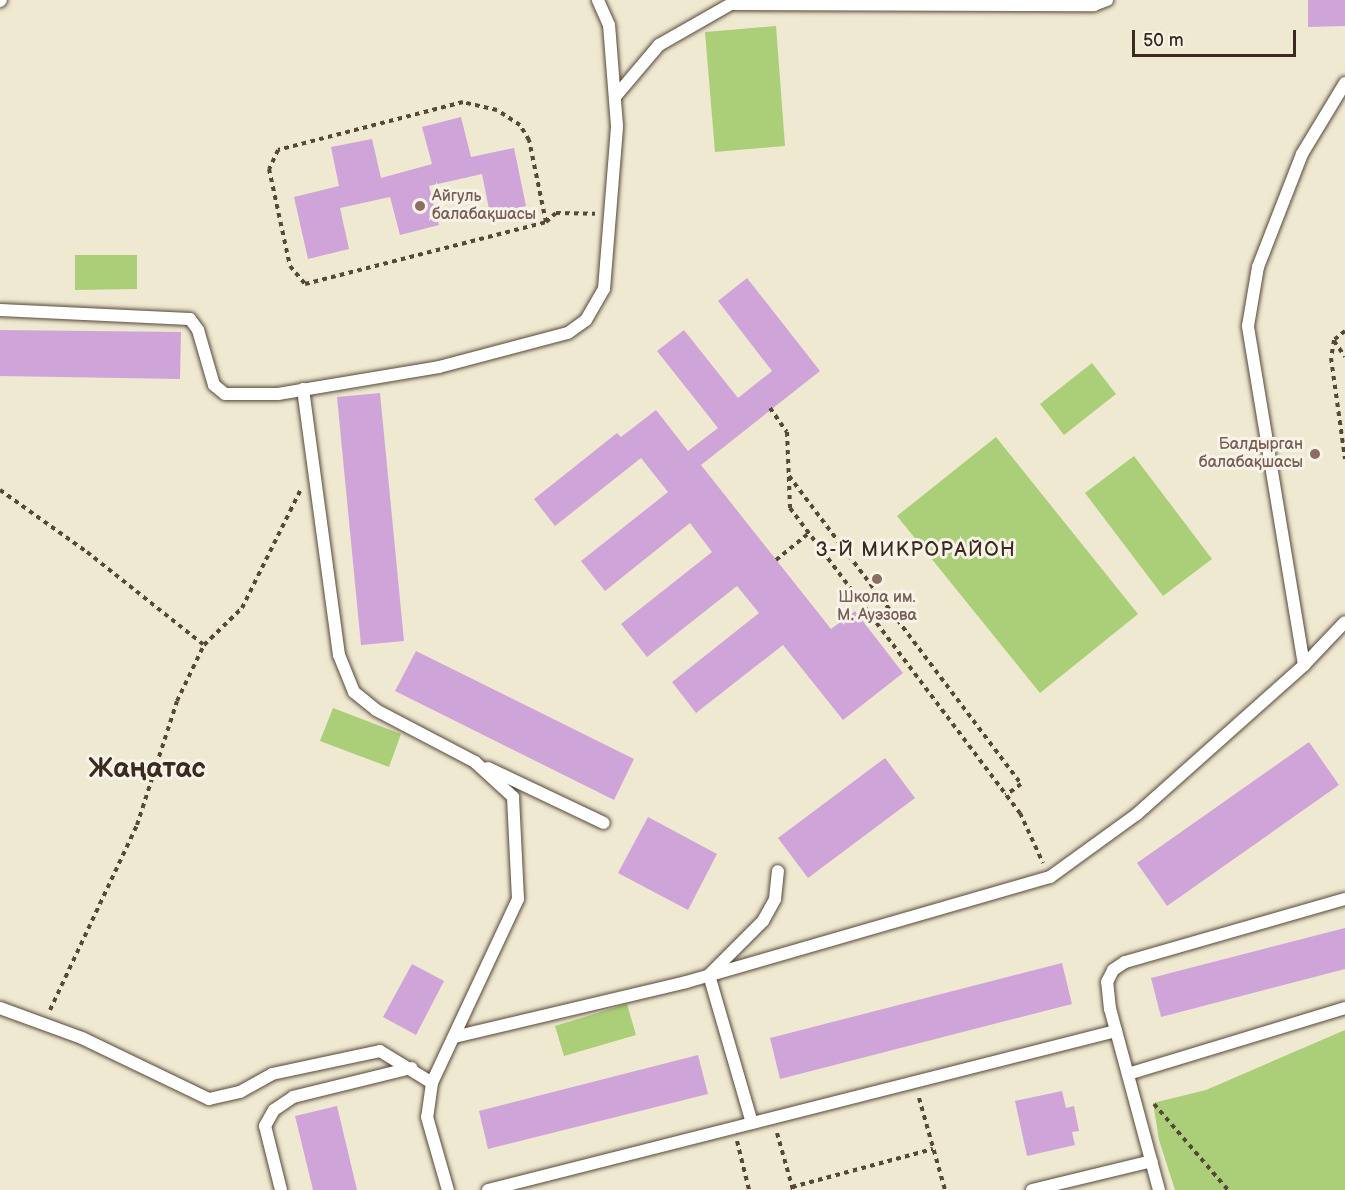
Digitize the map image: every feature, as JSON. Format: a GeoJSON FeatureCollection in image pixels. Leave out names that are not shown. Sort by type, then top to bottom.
{"type":"FeatureCollection","features":[{"type":"Feature","properties":{"kind":"lane"},"geometry":{"type":"LineString","coordinates":[[0,310],[190,319],[198,330],[214,385],[225,394],[279,394],[439,367],[568,333],[586,320],[604,289],[617,126],[609,25],[598,0]]}},
{"type":"Feature","properties":{"kind":"lane"},"geometry":{"type":"LineString","coordinates":[[615,97],[659,45],[731,4],[1025,2],[1094,5],[1107,0]]}},
{"type":"Feature","properties":{"kind":"lane"},"geometry":{"type":"LineString","coordinates":[[1304,665],[1248,326],[1258,267],[1302,154],[1345,83]]}},
{"type":"Feature","properties":{"kind":"lane"},"geometry":{"type":"LineString","coordinates":[[303,389],[339,655],[354,692],[376,711],[475,762],[604,822]]}},
{"type":"Feature","properties":{"kind":"lane"},"geometry":{"type":"LineString","coordinates":[[454,1038],[709,975],[1050,877],[1137,814],[1304,665],[1345,622]]}},
{"type":"Feature","properties":{"kind":"lane"},"geometry":{"type":"LineString","coordinates":[[448,1190],[427,1118],[432,1083],[518,899],[513,797],[475,762]]}},
{"type":"Feature","properties":{"kind":"lane"},"geometry":{"type":"LineString","coordinates":[[709,975],[763,921],[775,898],[778,871]]}},
{"type":"Feature","properties":{"kind":"lane"},"geometry":{"type":"LineString","coordinates":[[1159,1190],[1116,1031],[1107,982],[1113,970],[1125,963],[1345,899]]}},
{"type":"Feature","properties":{"kind":"lane"},"geometry":{"type":"LineString","coordinates":[[709,975],[752,1123]]}},
{"type":"Feature","properties":{"kind":"lane"},"geometry":{"type":"LineString","coordinates":[[0,1008],[82,1038],[209,1099],[240,1092],[273,1074],[353,1055],[380,1052],[411,1068],[432,1083]]}},
{"type":"Feature","properties":{"kind":"lane"},"geometry":{"type":"LineString","coordinates":[[1128,1074],[1345,1008]]}},
{"type":"Feature","properties":{"kind":"lane"},"geometry":{"type":"LineString","coordinates":[[488,1190],[1116,1031]]}},
{"type":"Feature","properties":{"kind":"lane"},"geometry":{"type":"LineString","coordinates":[[281,1190],[265,1126],[274,1110],[293,1097],[411,1068]]}},
{"type":"Feature","properties":{"kind":"lane"},"geometry":{"type":"LineString","coordinates":[[1032,1190],[1152,1161]]}},
{"type":"Feature","properties":{"kind":"path"},"geometry":{"type":"LineString","coordinates":[[546,222],[529,140],[520,125],[496,110],[463,102],[278,150],[269,169],[290,266],[305,284],[546,222],[556,213],[610,214]]}},
{"type":"Feature","properties":{"kind":"path"},"geometry":{"type":"LineString","coordinates":[[1345,331],[1334,340],[1331,358],[1345,459]]}},
{"type":"Feature","properties":{"kind":"path"},"geometry":{"type":"LineString","coordinates":[[1334,340],[1345,357]]}},
{"type":"Feature","properties":{"kind":"path"},"geometry":{"type":"LineString","coordinates":[[770,408],[787,432],[790,508],[1020,813],[1050,877]]}},
{"type":"Feature","properties":{"kind":"path"},"geometry":{"type":"LineString","coordinates":[[44,1024],[137,825],[177,700],[204,645],[242,608],[296,497],[313,470]]}},
{"type":"Feature","properties":{"kind":"path"},"geometry":{"type":"LineString","coordinates":[[789,475],[1021,784],[1006,795]]}},
{"type":"Feature","properties":{"kind":"path"},"geometry":{"type":"LineString","coordinates":[[0,490],[87,552],[204,645]]}},
{"type":"Feature","properties":{"kind":"path"},"geometry":{"type":"LineString","coordinates":[[776,560],[809,533]]}},
{"type":"Feature","properties":{"kind":"path"},"geometry":{"type":"LineString","coordinates":[[915,1082],[945,1190]]}},
{"type":"Feature","properties":{"kind":"path"},"geometry":{"type":"LineString","coordinates":[[1147,1096],[1228,1190]]}},
{"type":"Feature","properties":{"kind":"path"},"geometry":{"type":"LineString","coordinates":[[772,1118],[792,1189],[933,1149]]}},
{"type":"Feature","properties":{"kind":"path"},"geometry":{"type":"LineString","coordinates":[[734,1128],[749,1190]]}},
{"type":"Feature","properties":{"kind":"green space"},"geometry":{"type":"Polygon","coordinates":[[[776,26],[785,146],[715,152],[705,32],[776,26]]]}},
{"type":"Feature","properties":{"kind":"green space"},"geometry":{"type":"Polygon","coordinates":[[[75,255],[137,255],[137,289],[75,290],[75,255]]]}},
{"type":"Feature","properties":{"kind":"green space"},"geometry":{"type":"Polygon","coordinates":[[[1092,363],[1116,394],[1064,435],[1040,404],[1092,363]]]}},
{"type":"Feature","properties":{"kind":"green space"},"geometry":{"type":"Polygon","coordinates":[[[996,437],[1138,614],[1040,693],[897,516],[996,437]]]}},
{"type":"Feature","properties":{"kind":"green space"},"geometry":{"type":"Polygon","coordinates":[[[1134,456],[1212,559],[1163,596],[1085,493],[1134,456]]]}},
{"type":"Feature","properties":{"kind":"green space"},"geometry":{"type":"Polygon","coordinates":[[[333,708],[401,734],[389,767],[320,741],[333,708]]]}},
{"type":"Feature","properties":{"kind":"green space"},"geometry":{"type":"Polygon","coordinates":[[[627,1004],[636,1035],[564,1056],[555,1026],[627,1004]]]}},
{"type":"Feature","properties":{"kind":"green space"},"geometry":{"type":"Polygon","coordinates":[[[1345,1030],[1345,1190],[1175,1190],[1159,1140],[1153,1103],[1206,1090],[1345,1030]]]}},
{"type":"Feature","properties":{"kind":"building"},"geometry":{"type":"Polygon","coordinates":[[[1308,0],[1345,0],[1345,26],[1308,27],[1308,0]]]}},
{"type":"Feature","properties":{"kind":"building"},"geometry":{"type":"Polygon","coordinates":[[[461,117],[471,157],[514,148],[526,206],[490,214],[482,174],[429,186],[439,225],[400,235],[390,197],[340,208],[349,249],[308,259],[294,197],[339,186],[331,147],[372,139],[381,178],[432,164],[422,127],[461,117]]]}},
{"type":"Feature","properties":{"kind":"building"},"geometry":{"type":"Polygon","coordinates":[[[747,278],[820,371],[701,465],[831,629],[855,611],[903,673],[843,720],[783,645],[696,713],[672,682],[759,613],[737,586],[647,657],[621,624],[712,552],[690,523],[605,591],[581,561],[668,492],[641,458],[555,526],[534,499],[617,433],[621,437],[656,410],[688,451],[718,428],[657,351],[684,330],[738,398],[772,371],[718,301],[747,278]]]}},
{"type":"Feature","properties":{"kind":"building"},"geometry":{"type":"Polygon","coordinates":[[[0,330],[181,332],[180,379],[0,376],[0,330]]]}},
{"type":"Feature","properties":{"kind":"building"},"geometry":{"type":"Polygon","coordinates":[[[380,393],[404,641],[361,645],[337,397],[380,393]]]}},
{"type":"Feature","properties":{"kind":"building"},"geometry":{"type":"Polygon","coordinates":[[[416,651],[634,759],[614,800],[395,691],[416,651]]]}},
{"type":"Feature","properties":{"kind":"building"},"geometry":{"type":"Polygon","coordinates":[[[1309,742],[1339,785],[1167,906],[1137,863],[1309,742]]]}},
{"type":"Feature","properties":{"kind":"building"},"geometry":{"type":"Polygon","coordinates":[[[885,758],[915,798],[808,878],[778,838],[885,758]]]}},
{"type":"Feature","properties":{"kind":"building"},"geometry":{"type":"Polygon","coordinates":[[[648,817],[717,854],[688,910],[618,873],[648,817]]]}},
{"type":"Feature","properties":{"kind":"building"},"geometry":{"type":"Polygon","coordinates":[[[1345,928],[1345,969],[1161,1017],[1151,978],[1345,928]]]}},
{"type":"Feature","properties":{"kind":"building"},"geometry":{"type":"Polygon","coordinates":[[[1062,963],[1072,1004],[780,1079],[770,1038],[1062,963]]]}},
{"type":"Feature","properties":{"kind":"building"},"geometry":{"type":"Polygon","coordinates":[[[412,964],[444,981],[416,1035],[383,1017],[412,964]]]}},
{"type":"Feature","properties":{"kind":"building"},"geometry":{"type":"Polygon","coordinates":[[[698,1055],[708,1094],[488,1149],[479,1111],[698,1055]]]}},
{"type":"Feature","properties":{"kind":"building"},"geometry":{"type":"Polygon","coordinates":[[[1062,1091],[1066,1108],[1074,1106],[1079,1131],[1072,1132],[1075,1145],[1027,1156],[1015,1101],[1062,1091]]]}},
{"type":"Feature","properties":{"kind":"building"},"geometry":{"type":"Polygon","coordinates":[[[337,1106],[357,1190],[313,1190],[295,1116],[337,1106]]]}},
{"type":"Feature","properties":{"kind":"place","name":"Айгуль балабақшасы"},"geometry":{"type":"Point","coordinates":[420,206]}},
{"type":"Feature","properties":{"kind":"place","name":"Балдырган балабақшасы"},"geometry":{"type":"Point","coordinates":[1315,454]}},
{"type":"Feature","properties":{"kind":"place","name":"Школа им. М. Ауэзова"},"geometry":{"type":"Point","coordinates":[877,579]}},
{"type":"Feature","properties":{"kind":"district","name":"3-Й МИКРОРАЙОН"},"geometry":{"type":"Point","coordinates":[916,550]}},
{"type":"Feature","properties":{"kind":"district","name":"Жаңатас"},"geometry":{"type":"Point","coordinates":[147,769]}}]}
